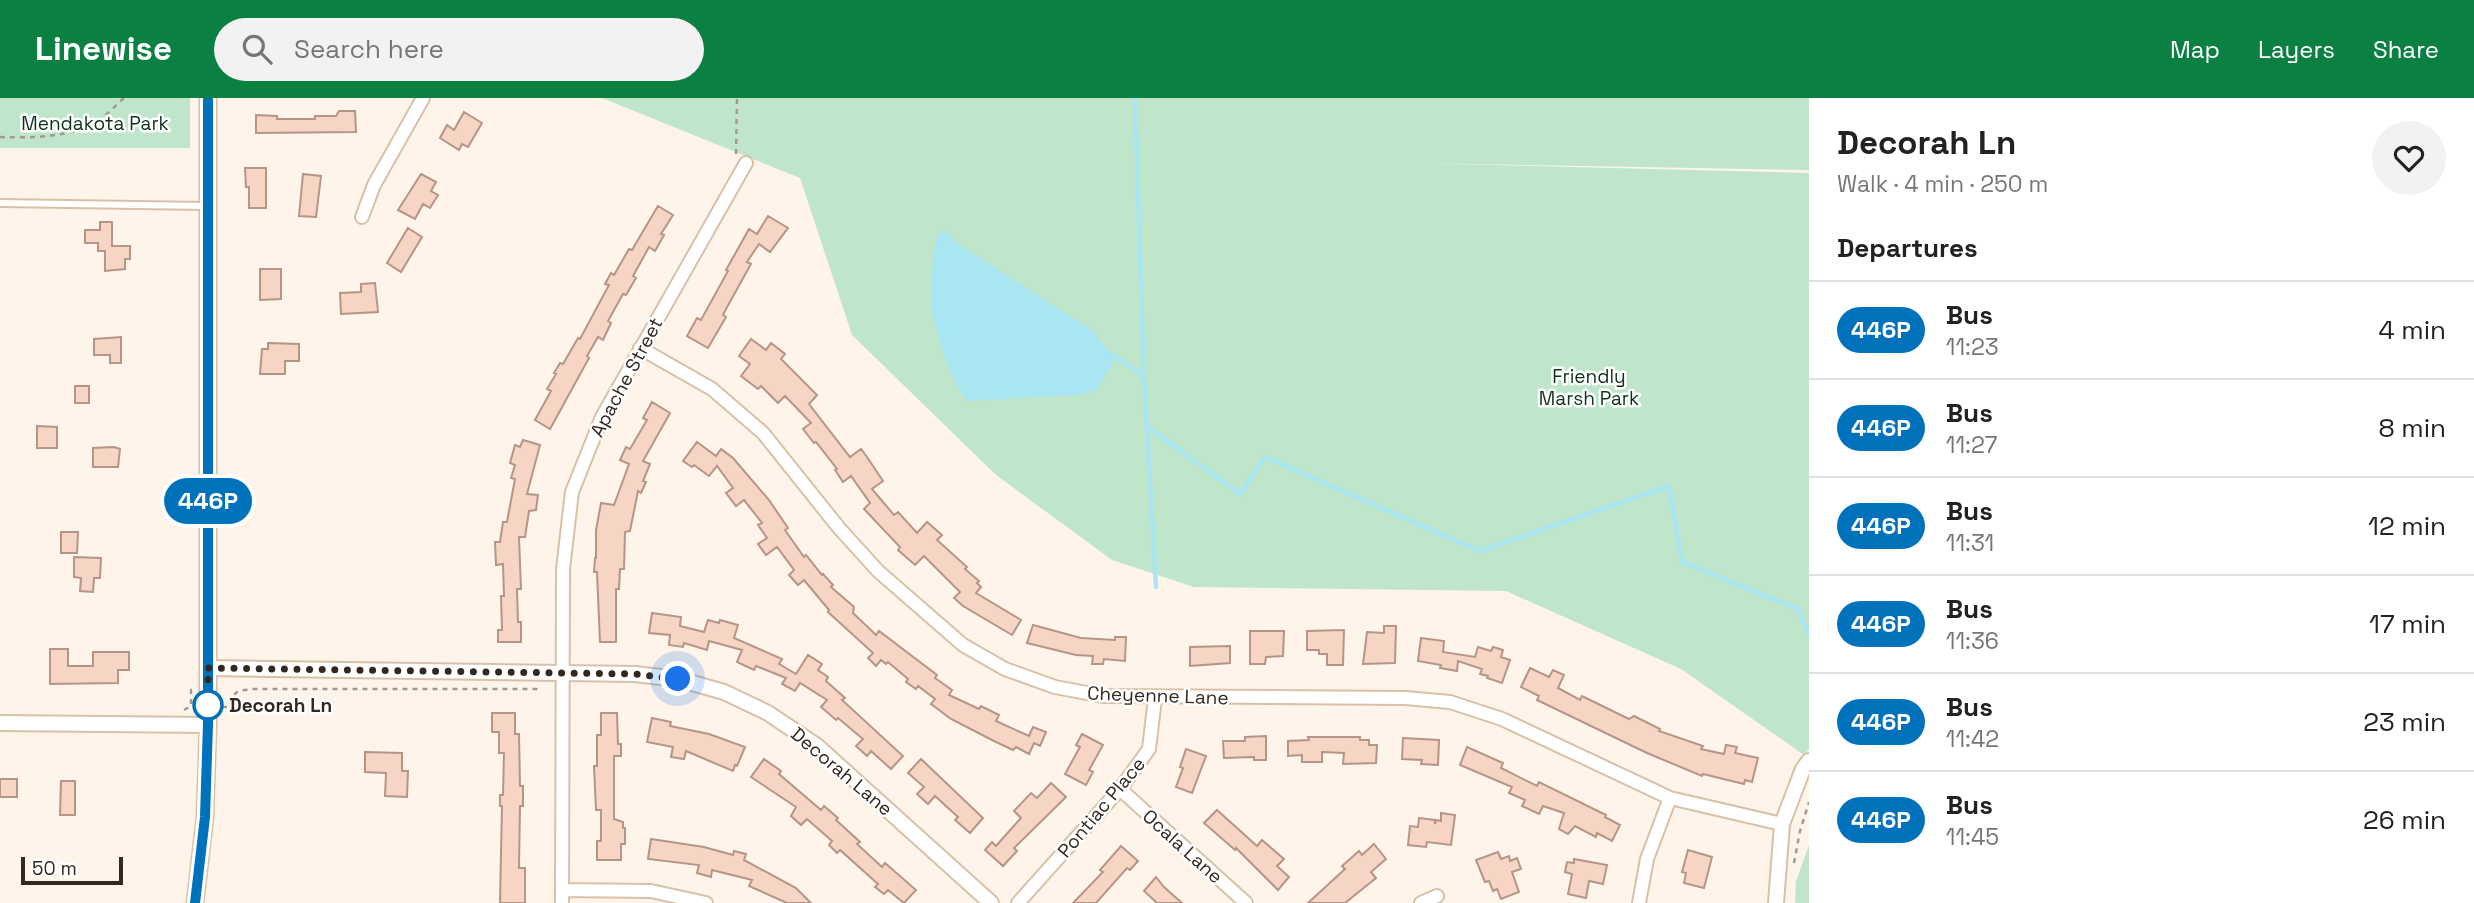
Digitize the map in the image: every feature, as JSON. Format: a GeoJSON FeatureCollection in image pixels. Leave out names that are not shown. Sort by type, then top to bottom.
{"type":"FeatureCollection","features":[{"type":"Feature","properties":{"kind":"main road"},"geometry":{"type":"LineString","coordinates":[[196,902],[205,817],[208,724],[208,98]]}},
{"type":"Feature","properties":{"kind":"street"},"geometry":{"type":"LineString","coordinates":[[362,217],[374,185],[424,98]]}},
{"type":"Feature","properties":{"kind":"street","name":"Apache Street"},"geometry":{"type":"LineString","coordinates":[[562,896],[563,569],[572,492],[601,417],[746,163]]}},
{"type":"Feature","properties":{"kind":"street","name":"Cheyenne Lane"},"geometry":{"type":"LineString","coordinates":[[640,348],[712,389],[763,433],[839,528],[878,571],[963,645],[1005,669],[1055,687],[1103,696],[1405,698],[1450,702],[1502,719],[1670,798],[1783,824]]}},
{"type":"Feature","properties":{"kind":"street","name":"Decorah Lane"},"geometry":{"type":"LineString","coordinates":[[208,668],[635,674],[678,679],[724,692],[768,713],[817,746],[991,903]]}},
{"type":"Feature","properties":{"kind":"street","name":"Pontiac Place"},"geometry":{"type":"LineString","coordinates":[[1018,903],[1120,789],[1149,750],[1155,698]]}},
{"type":"Feature","properties":{"kind":"street"},"geometry":{"type":"LineString","coordinates":[[0,723],[208,724]]}},
{"type":"Feature","properties":{"kind":"street"},"geometry":{"type":"LineString","coordinates":[[1776,903],[1783,824],[1803,769],[1809,761]]}},
{"type":"Feature","properties":{"kind":"street","name":"Ocala Lane"},"geometry":{"type":"LineString","coordinates":[[1120,789],[1246,903]]}},
{"type":"Feature","properties":{"kind":"street"},"geometry":{"type":"LineString","coordinates":[[1639,903],[1647,859],[1670,798]]}},
{"type":"Feature","properties":{"kind":"street"},"geometry":{"type":"LineString","coordinates":[[562,896],[651,891],[706,903]]}},
{"type":"Feature","properties":{"kind":"street"},"geometry":{"type":"LineString","coordinates":[[1420,903],[1437,896]]}},
{"type":"Feature","properties":{"kind":"lane"},"geometry":{"type":"LineString","coordinates":[[0,203],[208,206]]}},
{"type":"Feature","properties":{"kind":"path"},"geometry":{"type":"LineString","coordinates":[[0,137],[33,138],[78,129],[102,118],[124,98]]}},
{"type":"Feature","properties":{"kind":"path"},"geometry":{"type":"LineString","coordinates":[[737,98],[736,157],[746,163]]}},
{"type":"Feature","properties":{"kind":"path"},"geometry":{"type":"LineString","coordinates":[[228,707],[238,691],[252,689],[542,689]]}},
{"type":"Feature","properties":{"kind":"path"},"geometry":{"type":"LineString","coordinates":[[1793,869],[1809,802]]}},
{"type":"Feature","properties":{"kind":"green space","name":"Mendakota Park"},"geometry":{"type":"Polygon","coordinates":[[[0,98],[190,98],[190,148],[0,148],[0,98]]]}},
{"type":"Feature","properties":{"kind":"green space","name":"Friendly Marsh Park"},"geometry":{"type":"Polygon","coordinates":[[[602,98],[1809,98],[1809,170],[1414,163],[1809,173],[1809,749],[1804,755],[1681,669],[1506,591],[1194,587],[1112,560],[996,475],[852,335],[800,178],[602,98]]]}},
{"type":"Feature","properties":{"kind":"green space"},"geometry":{"type":"Polygon","coordinates":[[[1809,845],[1809,903],[1795,903],[1796,881],[1809,845]]]}},
{"type":"Feature","properties":{"kind":"water"},"geometry":{"type":"Polygon","coordinates":[[[940,231],[946,231],[957,243],[1093,331],[1112,355],[1113,362],[1096,391],[1080,395],[968,401],[951,374],[933,316],[933,260],[940,231]]]}},
{"type":"Feature","properties":{"kind":"building"},"geometry":{"type":"Polygon","coordinates":[[[339,111],[355,111],[356,132],[256,133],[256,115],[277,116],[277,119],[315,119],[315,116],[336,116],[339,111]]]}},
{"type":"Feature","properties":{"kind":"building"},"geometry":{"type":"Polygon","coordinates":[[[464,112],[482,123],[468,147],[462,144],[459,150],[440,138],[447,125],[454,130],[464,112]]]}},
{"type":"Feature","properties":{"kind":"building"},"geometry":{"type":"Polygon","coordinates":[[[245,168],[266,168],[266,208],[249,208],[245,168]]]}},
{"type":"Feature","properties":{"kind":"building"},"geometry":{"type":"Polygon","coordinates":[[[303,174],[321,176],[316,217],[299,216],[303,174]]]}},
{"type":"Feature","properties":{"kind":"building"},"geometry":{"type":"Polygon","coordinates":[[[421,174],[436,182],[431,191],[438,195],[430,208],[423,204],[415,219],[398,210],[421,174]]]}},
{"type":"Feature","properties":{"kind":"building"},"geometry":{"type":"Polygon","coordinates":[[[658,206],[673,215],[661,234],[664,235],[655,251],[649,247],[633,276],[636,278],[626,295],[623,294],[608,321],[611,323],[603,340],[598,337],[550,429],[535,420],[551,391],[547,389],[556,374],[554,373],[560,363],[563,364],[578,338],[580,339],[609,285],[605,284],[611,273],[614,275],[629,249],[632,250],[658,206]]]}},
{"type":"Feature","properties":{"kind":"building"},"geometry":{"type":"Polygon","coordinates":[[[768,216],[788,228],[770,252],[759,244],[747,262],[751,264],[708,348],[687,336],[697,318],[701,320],[749,229],[757,234],[768,216]]]}},
{"type":"Feature","properties":{"kind":"building"},"geometry":{"type":"Polygon","coordinates":[[[100,222],[112,222],[112,246],[130,246],[130,259],[125,259],[125,269],[105,271],[105,251],[98,251],[98,243],[85,243],[85,230],[100,230],[100,222]]]}},
{"type":"Feature","properties":{"kind":"building"},"geometry":{"type":"Polygon","coordinates":[[[408,228],[422,237],[401,272],[387,263],[408,228]]]}},
{"type":"Feature","properties":{"kind":"building"},"geometry":{"type":"Polygon","coordinates":[[[260,269],[281,269],[281,299],[260,300],[260,269]]]}},
{"type":"Feature","properties":{"kind":"building"},"geometry":{"type":"Polygon","coordinates":[[[375,283],[378,312],[341,314],[340,293],[361,292],[361,284],[375,283]]]}},
{"type":"Feature","properties":{"kind":"building"},"geometry":{"type":"Polygon","coordinates":[[[121,337],[121,363],[110,363],[110,355],[94,355],[94,339],[121,337]]]}},
{"type":"Feature","properties":{"kind":"building"},"geometry":{"type":"Polygon","coordinates":[[[751,339],[766,350],[771,343],[785,354],[781,359],[817,395],[809,404],[850,457],[861,449],[867,457],[883,481],[872,489],[894,515],[898,512],[917,533],[927,522],[942,535],[937,540],[979,581],[977,583],[981,587],[976,593],[1021,620],[1012,635],[954,598],[960,592],[924,556],[915,565],[898,550],[900,547],[864,509],[870,503],[851,476],[843,482],[835,470],[837,469],[803,429],[811,423],[785,396],[778,403],[761,386],[758,389],[741,376],[750,364],[739,356],[751,339]]]}},
{"type":"Feature","properties":{"kind":"building"},"geometry":{"type":"Polygon","coordinates":[[[268,343],[299,344],[299,361],[285,361],[285,374],[260,374],[262,349],[268,349],[268,343]]]}},
{"type":"Feature","properties":{"kind":"building"},"geometry":{"type":"Polygon","coordinates":[[[75,386],[89,386],[89,403],[75,403],[75,386]]]}},
{"type":"Feature","properties":{"kind":"building"},"geometry":{"type":"Polygon","coordinates":[[[652,402],[670,413],[643,461],[650,464],[643,481],[646,482],[641,493],[638,491],[630,531],[625,532],[624,569],[620,569],[619,589],[616,589],[616,642],[600,642],[597,572],[594,572],[596,530],[601,503],[614,505],[629,464],[620,460],[626,447],[630,449],[647,420],[643,418],[652,402]]]}},
{"type":"Feature","properties":{"kind":"building"},"geometry":{"type":"Polygon","coordinates":[[[37,426],[57,427],[57,448],[37,448],[37,426]]]}},
{"type":"Feature","properties":{"kind":"building"},"geometry":{"type":"Polygon","coordinates":[[[523,440],[540,445],[527,494],[538,495],[536,510],[529,511],[525,537],[519,537],[521,589],[517,589],[521,642],[498,642],[498,630],[502,630],[501,596],[504,596],[503,564],[496,565],[495,542],[500,542],[503,522],[507,522],[515,479],[511,478],[515,465],[510,463],[515,445],[520,447],[523,440]]]}},
{"type":"Feature","properties":{"kind":"building"},"geometry":{"type":"Polygon","coordinates":[[[697,442],[716,456],[721,449],[733,458],[769,500],[804,557],[806,555],[833,585],[831,587],[854,607],[853,613],[876,635],[879,631],[937,675],[935,678],[952,690],[949,695],[999,715],[996,721],[1029,736],[1033,727],[1046,732],[1040,746],[1034,743],[1029,754],[994,741],[951,719],[931,704],[935,699],[918,686],[916,689],[906,682],[908,679],[888,662],[886,664],[881,660],[876,666],[868,658],[873,653],[828,612],[804,580],[798,585],[789,575],[794,570],[777,547],[766,555],[758,544],[767,538],[758,525],[762,523],[744,500],[736,506],[726,493],[733,488],[717,466],[709,476],[683,461],[697,442]]]}},
{"type":"Feature","properties":{"kind":"building"},"geometry":{"type":"Polygon","coordinates":[[[93,448],[120,449],[118,467],[93,467],[93,448]]]}},
{"type":"Feature","properties":{"kind":"building"},"geometry":{"type":"Polygon","coordinates":[[[61,532],[78,532],[77,553],[61,553],[61,532]]]}},
{"type":"Feature","properties":{"kind":"building"},"geometry":{"type":"Polygon","coordinates":[[[74,557],[101,558],[100,578],[94,578],[93,592],[80,591],[81,578],[74,577],[74,557]]]}},
{"type":"Feature","properties":{"kind":"building"},"geometry":{"type":"Polygon","coordinates":[[[652,613],[681,617],[680,626],[704,632],[708,620],[738,625],[734,638],[782,659],[779,664],[796,674],[808,655],[822,664],[818,670],[828,677],[826,681],[845,698],[842,700],[903,756],[891,769],[871,751],[867,756],[856,746],[863,739],[821,707],[827,700],[800,683],[795,691],[782,684],[786,678],[756,666],[754,670],[737,662],[742,650],[709,641],[707,650],[684,643],[683,647],[669,645],[670,635],[649,633],[652,613]]]}},
{"type":"Feature","properties":{"kind":"building"},"geometry":{"type":"Polygon","coordinates":[[[1033,625],[1081,638],[1115,640],[1115,637],[1126,637],[1125,661],[1104,659],[1103,664],[1092,664],[1093,656],[1076,655],[1027,643],[1033,625]]]}},
{"type":"Feature","properties":{"kind":"building"},"geometry":{"type":"Polygon","coordinates":[[[1384,626],[1396,626],[1395,663],[1363,664],[1367,632],[1384,633],[1384,626]]]}},
{"type":"Feature","properties":{"kind":"building"},"geometry":{"type":"Polygon","coordinates":[[[1344,630],[1343,665],[1327,665],[1327,654],[1319,654],[1319,650],[1307,650],[1307,631],[1344,630]]]}},
{"type":"Feature","properties":{"kind":"building"},"geometry":{"type":"Polygon","coordinates":[[[1250,631],[1284,631],[1283,656],[1266,657],[1265,664],[1250,664],[1250,631]]]}},
{"type":"Feature","properties":{"kind":"building"},"geometry":{"type":"Polygon","coordinates":[[[1421,638],[1444,641],[1443,652],[1475,657],[1478,647],[1491,651],[1493,647],[1503,650],[1501,657],[1510,660],[1502,683],[1480,674],[1482,669],[1458,661],[1457,671],[1418,661],[1421,638]]]}},
{"type":"Feature","properties":{"kind":"building"},"geometry":{"type":"Polygon","coordinates":[[[1230,646],[1230,663],[1190,666],[1190,647],[1230,646]]]}},
{"type":"Feature","properties":{"kind":"building"},"geometry":{"type":"Polygon","coordinates":[[[50,649],[68,649],[68,666],[93,666],[93,652],[129,652],[129,670],[118,670],[118,683],[50,684],[50,649]]]}},
{"type":"Feature","properties":{"kind":"building"},"geometry":{"type":"Polygon","coordinates":[[[1530,668],[1549,677],[1553,670],[1564,675],[1558,688],[1580,700],[1582,696],[1629,719],[1634,716],[1660,729],[1659,731],[1703,746],[1701,749],[1724,754],[1726,745],[1737,747],[1735,753],[1758,758],[1752,782],[1745,780],[1744,784],[1703,774],[1702,776],[1647,753],[1537,700],[1539,696],[1521,687],[1530,668]]]}},
{"type":"Feature","properties":{"kind":"building"},"geometry":{"type":"Polygon","coordinates":[[[492,713],[515,713],[515,734],[519,734],[523,806],[520,806],[519,868],[525,868],[525,903],[500,903],[500,795],[503,795],[504,753],[499,753],[499,732],[492,732],[492,713]]]}},
{"type":"Feature","properties":{"kind":"building"},"geometry":{"type":"Polygon","coordinates":[[[601,713],[617,713],[621,756],[614,756],[614,819],[623,822],[625,828],[621,860],[597,860],[597,841],[601,841],[601,810],[596,810],[594,766],[597,766],[597,735],[601,735],[601,713]]]}},
{"type":"Feature","properties":{"kind":"building"},"geometry":{"type":"Polygon","coordinates":[[[652,718],[671,722],[670,726],[709,734],[745,747],[737,766],[735,765],[733,771],[686,751],[684,759],[671,757],[673,747],[647,742],[652,718]]]}},
{"type":"Feature","properties":{"kind":"building"},"geometry":{"type":"Polygon","coordinates":[[[1082,734],[1103,745],[1089,770],[1093,772],[1086,785],[1065,774],[1080,747],[1076,745],[1082,734]]]}},
{"type":"Feature","properties":{"kind":"building"},"geometry":{"type":"Polygon","coordinates":[[[1266,736],[1266,760],[1254,760],[1254,757],[1224,758],[1223,741],[1245,741],[1245,737],[1266,736]]]}},
{"type":"Feature","properties":{"kind":"building"},"geometry":{"type":"Polygon","coordinates":[[[1308,737],[1360,737],[1360,740],[1369,740],[1369,745],[1377,745],[1376,763],[1343,764],[1344,753],[1322,752],[1322,762],[1302,762],[1302,755],[1288,756],[1288,741],[1309,740],[1308,737]]]}},
{"type":"Feature","properties":{"kind":"building"},"geometry":{"type":"Polygon","coordinates":[[[1403,738],[1439,740],[1438,765],[1421,764],[1422,760],[1402,759],[1403,738]]]}},
{"type":"Feature","properties":{"kind":"building"},"geometry":{"type":"Polygon","coordinates":[[[1467,747],[1503,763],[1501,768],[1537,786],[1539,782],[1606,815],[1605,817],[1620,825],[1612,841],[1597,833],[1596,837],[1575,826],[1568,834],[1559,829],[1564,813],[1543,806],[1539,814],[1522,806],[1525,800],[1509,793],[1512,787],[1460,765],[1467,747]]]}},
{"type":"Feature","properties":{"kind":"building"},"geometry":{"type":"Polygon","coordinates":[[[1186,749],[1206,756],[1192,793],[1176,787],[1186,749]]]}},
{"type":"Feature","properties":{"kind":"building"},"geometry":{"type":"Polygon","coordinates":[[[365,752],[402,753],[402,771],[408,771],[407,797],[385,796],[386,773],[365,772],[365,752]]]}},
{"type":"Feature","properties":{"kind":"building"},"geometry":{"type":"Polygon","coordinates":[[[764,759],[781,771],[779,774],[821,810],[824,806],[838,818],[836,820],[860,842],[857,844],[882,867],[885,863],[916,890],[904,903],[888,890],[884,894],[875,887],[878,884],[840,850],[837,853],[829,845],[832,841],[807,819],[801,825],[791,816],[796,807],[751,777],[764,759]]]}},
{"type":"Feature","properties":{"kind":"building"},"geometry":{"type":"Polygon","coordinates":[[[921,759],[983,818],[970,833],[955,820],[958,817],[935,796],[928,804],[917,794],[924,787],[908,773],[921,759]]]}},
{"type":"Feature","properties":{"kind":"building"},"geometry":{"type":"Polygon","coordinates":[[[0,779],[17,779],[17,797],[0,797],[0,779]]]}},
{"type":"Feature","properties":{"kind":"building"},"geometry":{"type":"Polygon","coordinates":[[[61,781],[75,781],[75,815],[60,815],[61,781]]]}},
{"type":"Feature","properties":{"kind":"building"},"geometry":{"type":"Polygon","coordinates":[[[1051,783],[1066,797],[1014,848],[1017,851],[1003,866],[985,850],[992,842],[996,846],[1021,818],[1014,811],[1031,793],[1037,798],[1051,783]]]}},
{"type":"Feature","properties":{"kind":"building"},"geometry":{"type":"Polygon","coordinates":[[[1217,810],[1257,846],[1262,840],[1284,859],[1277,866],[1289,877],[1278,890],[1236,848],[1235,850],[1204,823],[1217,810]]]}},
{"type":"Feature","properties":{"kind":"building"},"geometry":{"type":"Polygon","coordinates":[[[1441,813],[1455,815],[1451,845],[1427,842],[1426,847],[1408,845],[1410,826],[1418,827],[1419,818],[1435,820],[1435,824],[1436,820],[1441,821],[1441,813]]]}},
{"type":"Feature","properties":{"kind":"building"},"geometry":{"type":"Polygon","coordinates":[[[651,839],[704,847],[733,855],[734,851],[746,854],[744,860],[796,888],[811,903],[787,903],[749,886],[752,880],[712,870],[711,877],[697,873],[699,865],[648,859],[651,839]]]}},
{"type":"Feature","properties":{"kind":"building"},"geometry":{"type":"Polygon","coordinates":[[[1374,844],[1386,859],[1371,872],[1376,878],[1345,903],[1308,903],[1345,869],[1342,866],[1359,851],[1362,855],[1374,844]]]}},
{"type":"Feature","properties":{"kind":"building"},"geometry":{"type":"Polygon","coordinates":[[[1121,846],[1138,861],[1130,870],[1127,868],[1096,903],[1073,903],[1103,872],[1100,870],[1121,846]]]}},
{"type":"Feature","properties":{"kind":"building"},"geometry":{"type":"Polygon","coordinates":[[[1688,850],[1712,857],[1704,888],[1684,883],[1686,873],[1682,872],[1688,850]]]}},
{"type":"Feature","properties":{"kind":"building"},"geometry":{"type":"Polygon","coordinates":[[[1498,852],[1501,859],[1509,856],[1510,861],[1517,858],[1521,869],[1512,872],[1519,892],[1501,899],[1497,889],[1493,891],[1489,881],[1485,882],[1476,860],[1498,852]]]}},
{"type":"Feature","properties":{"kind":"building"},"geometry":{"type":"Polygon","coordinates":[[[1574,859],[1607,865],[1603,884],[1589,881],[1586,898],[1568,894],[1572,874],[1565,872],[1567,862],[1574,863],[1574,859]]]}},
{"type":"Feature","properties":{"kind":"building"},"geometry":{"type":"Polygon","coordinates":[[[1156,877],[1182,903],[1157,903],[1144,891],[1156,877]]]}},
{"type":"Feature","properties":{"kind":"waterway"},"geometry":{"type":"LineString","coordinates":[[1135,98],[1144,376],[1156,587]]}},
{"type":"Feature","properties":{"kind":"waterway"},"geometry":{"type":"LineString","coordinates":[[1111,354],[1143,375]]}},
{"type":"Feature","properties":{"kind":"waterway"},"geometry":{"type":"LineString","coordinates":[[1148,427],[1240,494],[1265,457],[1480,551],[1669,486],[1682,562],[1798,609],[1809,635]]}},
{"type":"Feature","properties":{"kind":"bus line","name":"446P"},"geometry":{"type":"LineString","coordinates":[[195,903],[205,817],[208,724],[208,98]]}},
{"type":"Feature","properties":{"kind":"place","name":"Decorah Ln"},"geometry":{"type":"Point","coordinates":[208,705]}},
{"type":"Feature","properties":{"kind":"route"},"geometry":{"type":"LineString","coordinates":[[208,705],[208,668],[635,674],[678,679]]}}]}
